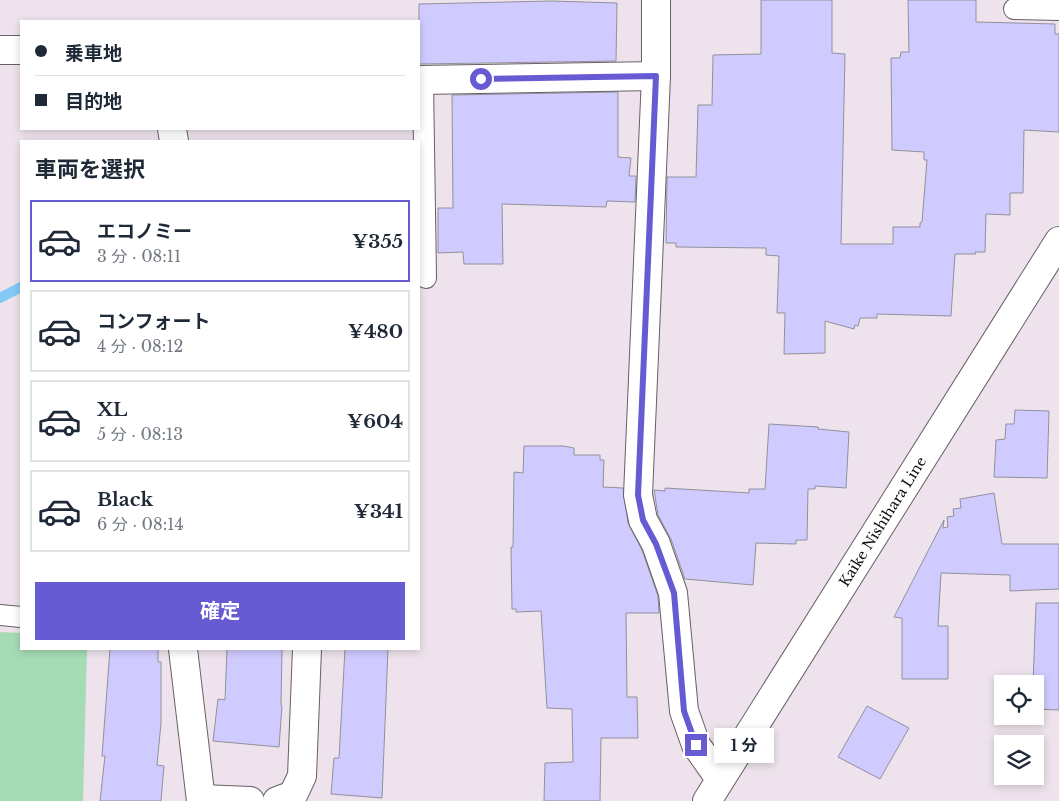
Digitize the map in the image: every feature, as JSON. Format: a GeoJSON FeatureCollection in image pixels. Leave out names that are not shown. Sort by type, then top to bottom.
{"type":"FeatureCollection","features":[{"type":"Feature","properties":{"kind":"street"},"geometry":{"type":"LineString","coordinates":[[656,0],[656,76],[638,495],[643,520],[656,544],[674,593],[684,711],[713,790]]}},
{"type":"Feature","properties":{"kind":"street"},"geometry":{"type":"LineString","coordinates":[[0,50],[20,50]]}},
{"type":"Feature","properties":{"kind":"street"},"geometry":{"type":"LineString","coordinates":[[421,80],[656,76]]}},
{"type":"Feature","properties":{"kind":"street","name":"Kaike Nishihara Line"},"geometry":{"type":"LineString","coordinates":[[713,790],[854,570],[1059,241]]}},
{"type":"Feature","properties":{"kind":"street"},"geometry":{"type":"LineString","coordinates":[[183,650],[201,800],[250,801]]}},
{"type":"Feature","properties":{"kind":"street"},"geometry":{"type":"LineString","coordinates":[[277,801],[293,795],[302,776],[307,650]]}},
{"type":"Feature","properties":{"kind":"lane"},"geometry":{"type":"LineString","coordinates":[[1014,9],[1059,10]]}},
{"type":"Feature","properties":{"kind":"lane"},"geometry":{"type":"LineString","coordinates":[[421,80],[426,278]]}},
{"type":"Feature","properties":{"kind":"lane"},"geometry":{"type":"LineString","coordinates":[[0,615],[20,617]]}},
{"type":"Feature","properties":{"kind":"green space"},"geometry":{"type":"Polygon","coordinates":[[[0,632],[20,633],[20,650],[87,650],[83,801],[0,801],[0,632]]]}},
{"type":"Feature","properties":{"kind":"building"},"geometry":{"type":"Polygon","coordinates":[[[761,0],[832,0],[832,53],[845,54],[841,244],[893,244],[893,227],[920,227],[922,222],[927,160],[924,160],[924,152],[892,150],[891,58],[900,58],[901,52],[909,52],[908,0],[976,0],[976,22],[1055,24],[1055,34],[1059,34],[1059,132],[1024,130],[1023,193],[1010,193],[1010,215],[986,214],[985,252],[955,254],[951,316],[877,314],[877,318],[860,318],[858,326],[855,325],[854,329],[825,321],[825,353],[784,354],[785,313],[777,313],[779,256],[766,255],[766,248],[676,247],[676,243],[666,243],[667,177],[696,177],[698,105],[712,105],[713,55],[761,54],[761,0]]]}},
{"type":"Feature","properties":{"kind":"building"},"geometry":{"type":"Polygon","coordinates":[[[552,1],[617,3],[616,61],[420,64],[419,4],[552,1]]]}},
{"type":"Feature","properties":{"kind":"building"},"geometry":{"type":"Polygon","coordinates":[[[618,92],[618,157],[631,158],[629,176],[636,176],[635,202],[607,201],[606,207],[502,204],[503,264],[464,264],[463,252],[438,253],[438,208],[453,208],[452,95],[618,92]]]}},
{"type":"Feature","properties":{"kind":"building"},"geometry":{"type":"Polygon","coordinates":[[[1015,410],[1049,411],[1047,478],[994,477],[996,440],[1005,439],[1006,424],[1014,424],[1015,410]]]}},
{"type":"Feature","properties":{"kind":"building"},"geometry":{"type":"Polygon","coordinates":[[[769,424],[818,427],[818,429],[849,432],[846,488],[815,486],[815,489],[808,489],[807,540],[796,540],[796,544],[756,543],[753,585],[685,579],[671,539],[658,515],[654,490],[665,491],[665,488],[749,493],[749,489],[765,489],[769,424]]]}},
{"type":"Feature","properties":{"kind":"building"},"geometry":{"type":"Polygon","coordinates":[[[524,446],[563,446],[574,448],[574,455],[600,455],[600,460],[604,460],[603,487],[623,488],[628,523],[642,550],[658,596],[659,613],[626,613],[627,697],[637,697],[638,738],[601,738],[600,801],[544,801],[545,763],[573,762],[572,709],[547,708],[541,611],[516,612],[516,609],[512,609],[511,547],[513,547],[514,472],[523,473],[524,446]]]}},
{"type":"Feature","properties":{"kind":"building"},"geometry":{"type":"Polygon","coordinates":[[[994,493],[1002,544],[1059,544],[1059,589],[1010,591],[1010,575],[941,573],[938,626],[948,626],[948,679],[902,679],[902,618],[894,617],[944,520],[943,528],[948,527],[947,517],[954,516],[953,509],[961,508],[960,499],[994,493]]]}},
{"type":"Feature","properties":{"kind":"building"},"geometry":{"type":"Polygon","coordinates":[[[1036,603],[1059,603],[1059,710],[1044,709],[1044,675],[1033,675],[1036,603]]]}},
{"type":"Feature","properties":{"kind":"building"},"geometry":{"type":"Polygon","coordinates":[[[110,650],[158,650],[158,662],[161,662],[161,723],[157,765],[164,766],[161,801],[100,801],[105,756],[102,756],[110,650]]]}},
{"type":"Feature","properties":{"kind":"building"},"geometry":{"type":"Polygon","coordinates":[[[227,650],[282,650],[282,706],[279,747],[213,741],[218,699],[225,700],[227,650]]]}},
{"type":"Feature","properties":{"kind":"building"},"geometry":{"type":"Polygon","coordinates":[[[345,650],[388,650],[382,798],[331,794],[334,758],[339,758],[345,650]]]}},
{"type":"Feature","properties":{"kind":"building"},"geometry":{"type":"Polygon","coordinates":[[[867,706],[909,728],[880,779],[838,757],[867,706]]]}},
{"type":"Feature","properties":{"kind":"waterway"},"geometry":{"type":"LineString","coordinates":[[0,298],[20,288]]}},
{"type":"Feature","properties":{"kind":"route"},"geometry":{"type":"LineString","coordinates":[[481,79],[656,76],[638,495],[643,520],[656,544],[674,593],[684,711],[696,745]]}}]}
